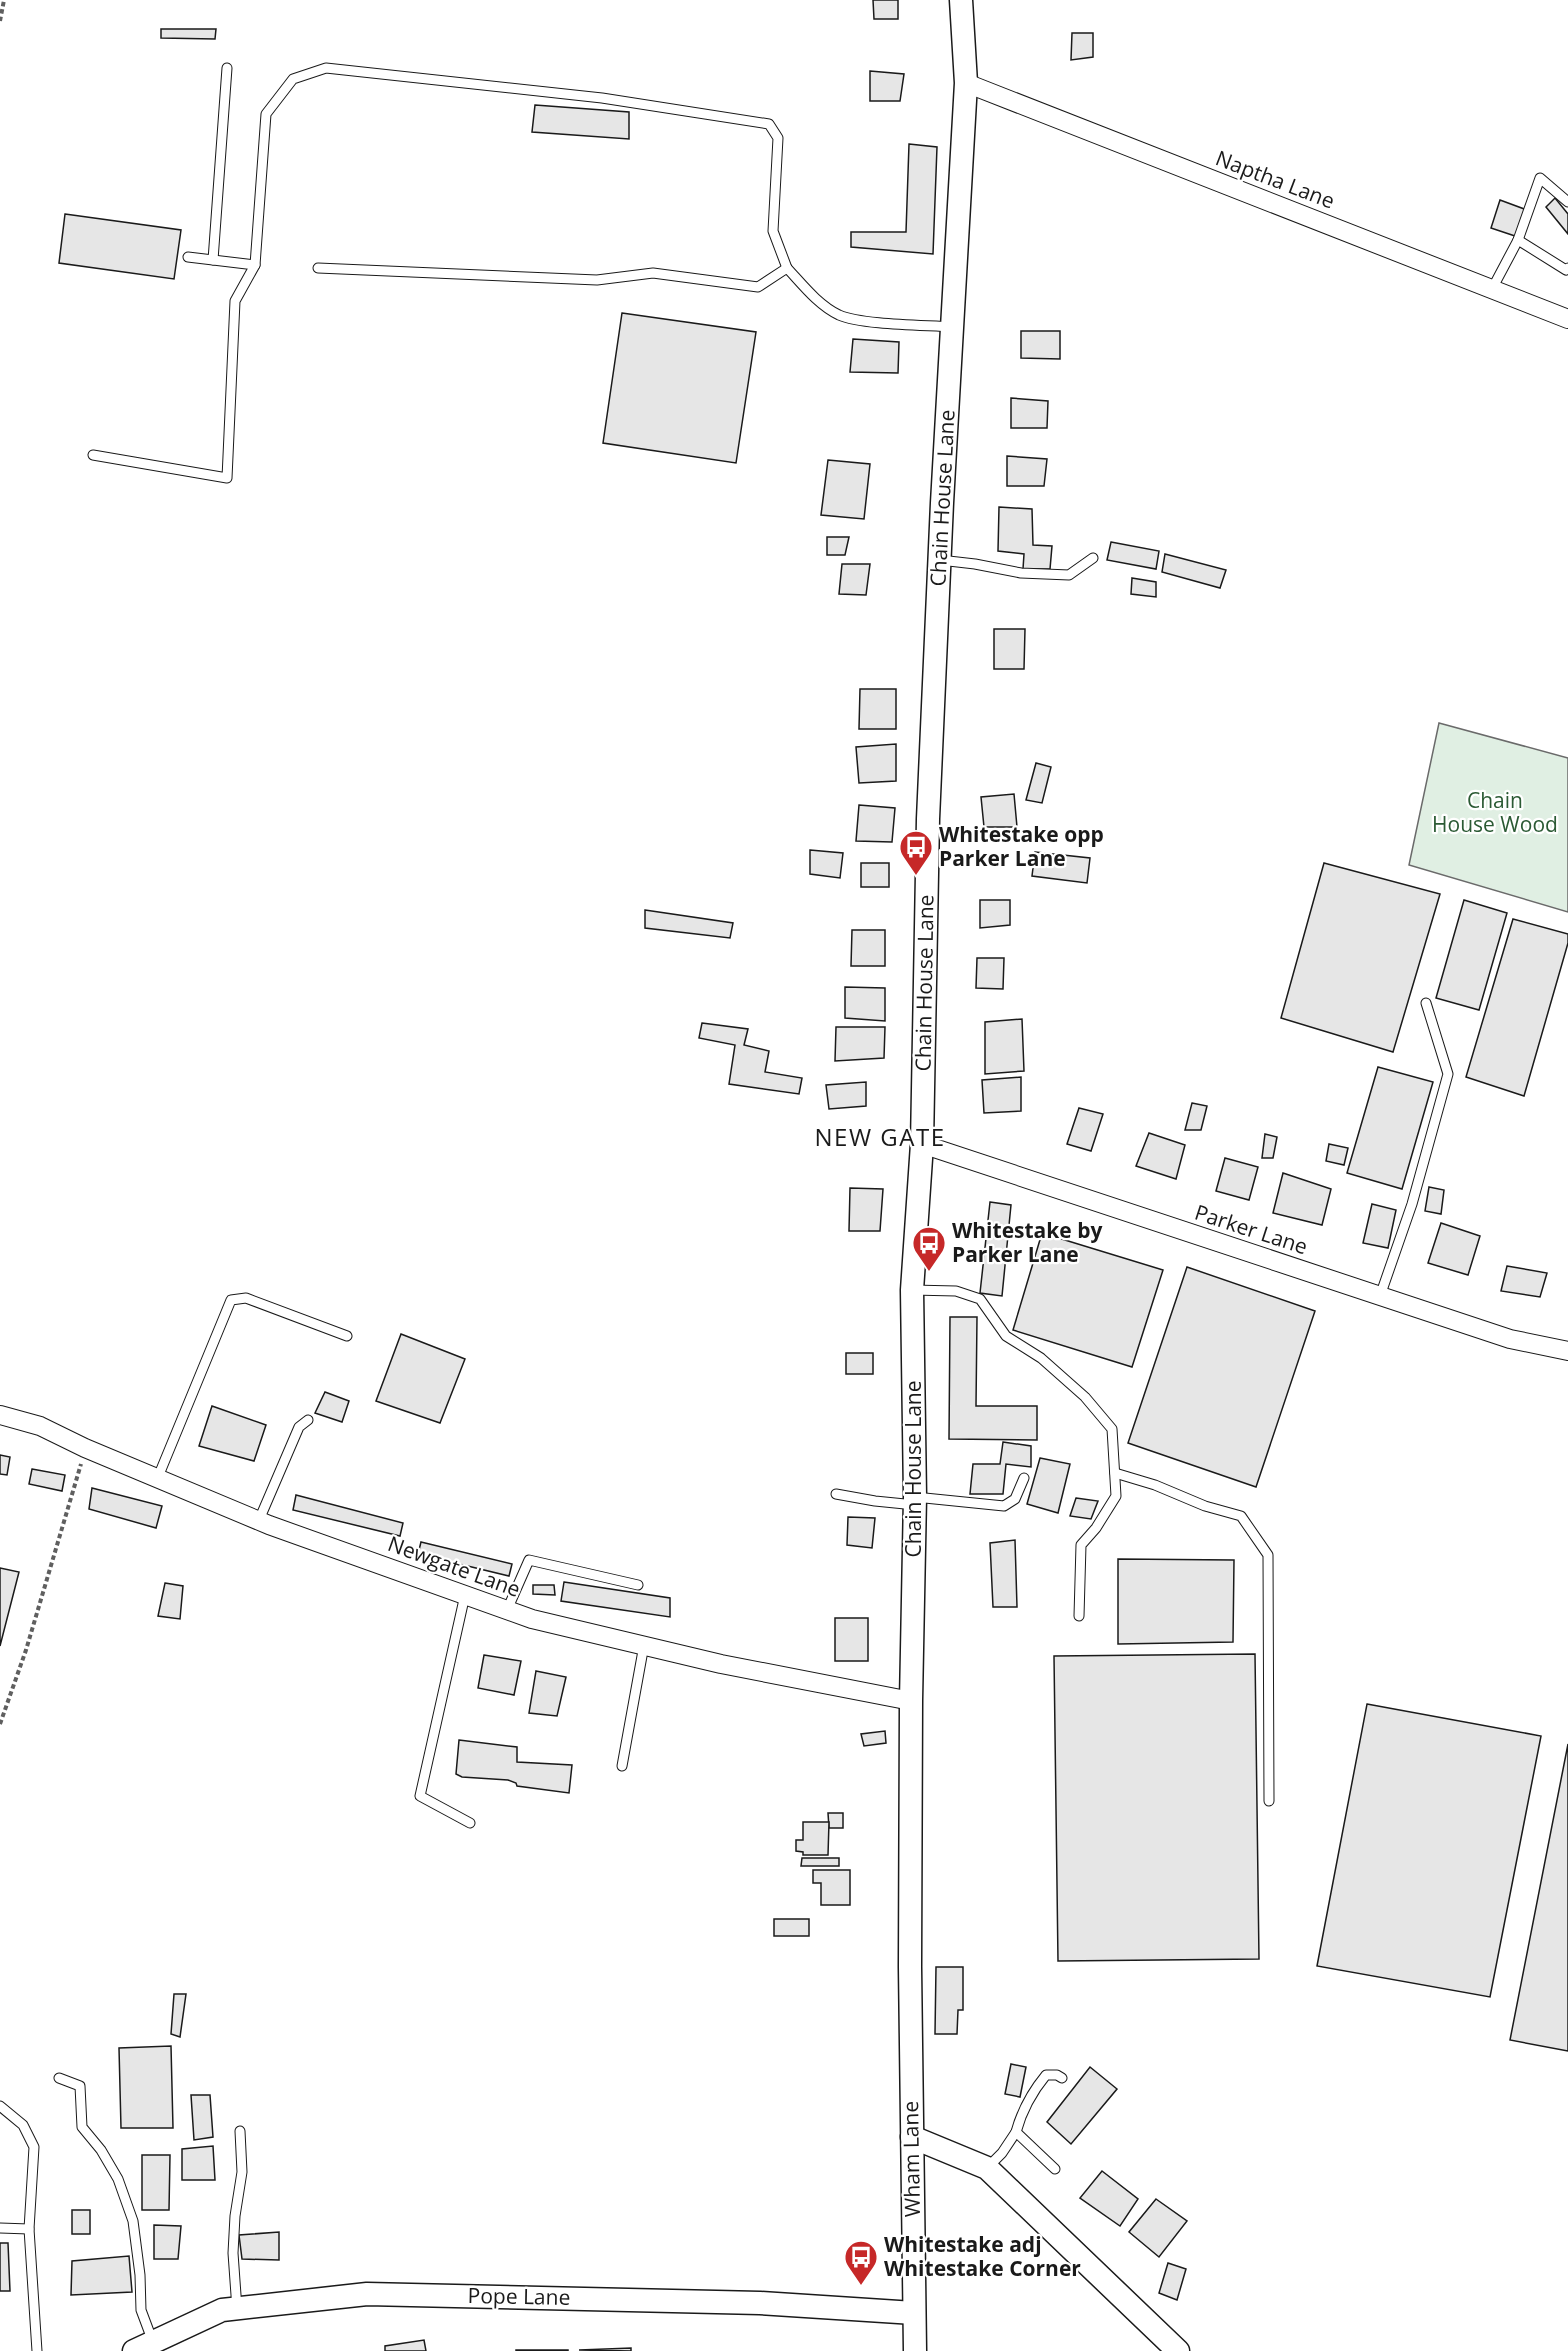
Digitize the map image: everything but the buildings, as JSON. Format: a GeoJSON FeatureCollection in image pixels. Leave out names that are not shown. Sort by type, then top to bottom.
{"type":"FeatureCollection","features":[{"type":"Feature","properties":{"kind":"street","name":"Chain House Lane"},"geometry":{"type":"LineString","coordinates":[[910,1967],[911,1701],[915,1501],[912,1290],[922,1144],[928,819],[939,560],[966,83],[961,0]]}},
{"type":"Feature","properties":{"kind":"street","name":"Naptha Lane"},"geometry":{"type":"LineString","coordinates":[[966,83],[1492,289],[1566,314]]}},
{"type":"Feature","properties":{"kind":"street","name":"Parker Lane"},"geometry":{"type":"LineString","coordinates":[[922,1144],[1510,1339],[1568,1351]]}},
{"type":"Feature","properties":{"kind":"street","name":"Newgate Lane"},"geometry":{"type":"LineString","coordinates":[[0,1415],[40,1426],[86,1448],[259,1521],[532,1619],[721,1664],[911,1701]]}},
{"type":"Feature","properties":{"kind":"street","name":"Wham Lane"},"geometry":{"type":"LineString","coordinates":[[910,1967],[915,2351]]}},
{"type":"Feature","properties":{"kind":"street"},"geometry":{"type":"LineString","coordinates":[[912,2137],[987,2168],[1178,2351]]}},
{"type":"Feature","properties":{"kind":"street","name":"Pope Lane"},"geometry":{"type":"LineString","coordinates":[[144,2347],[222,2310],[367,2294],[760,2302],[914,2313]]}},
{"type":"Feature","properties":{"kind":"lane"},"geometry":{"type":"LineString","coordinates":[[213,260],[227,68]]}},
{"type":"Feature","properties":{"kind":"lane"},"geometry":{"type":"LineString","coordinates":[[93,455],[227,478],[235,300],[255,265],[266,114],[293,79],[326,68],[603,98],[770,124],[778,138],[773,231],[787,268],[813,296],[840,315],[863,320],[952,327]]}},
{"type":"Feature","properties":{"kind":"lane"},"geometry":{"type":"LineString","coordinates":[[1492,289],[1518,240],[1540,178],[1568,202]]}},
{"type":"Feature","properties":{"kind":"lane"},"geometry":{"type":"LineString","coordinates":[[1518,240],[1566,270],[1568,268]]}},
{"type":"Feature","properties":{"kind":"lane"},"geometry":{"type":"LineString","coordinates":[[188,257],[255,265]]}},
{"type":"Feature","properties":{"kind":"lane"},"geometry":{"type":"LineString","coordinates":[[318,268],[597,280],[653,273],[759,287],[787,268]]}},
{"type":"Feature","properties":{"kind":"lane"},"geometry":{"type":"LineString","coordinates":[[939,560],[1021,573],[1069,575],[1093,558]]}},
{"type":"Feature","properties":{"kind":"lane"},"geometry":{"type":"LineString","coordinates":[[1380,1296],[1412,1204],[1448,1074],[1426,1003]]}},
{"type":"Feature","properties":{"kind":"lane"},"geometry":{"type":"LineString","coordinates":[[912,1290],[956,1291],[980,1299],[1006,1336],[1041,1358],[1085,1397],[1112,1430],[1116,1496],[1096,1528],[1081,1545],[1079,1616]]}},
{"type":"Feature","properties":{"kind":"lane"},"geometry":{"type":"LineString","coordinates":[[158,1477],[231,1300],[246,1298],[347,1336]]}},
{"type":"Feature","properties":{"kind":"lane"},"geometry":{"type":"LineString","coordinates":[[259,1521],[299,1427],[308,1420]]}},
{"type":"Feature","properties":{"kind":"lane"},"geometry":{"type":"LineString","coordinates":[[1115,1473],[1155,1485],[1205,1506],[1241,1516],[1269,1555],[1269,1801]]}},
{"type":"Feature","properties":{"kind":"lane"},"geometry":{"type":"LineString","coordinates":[[836,1494],[875,1501],[1004,1506],[1015,1499],[1024,1478]]}},
{"type":"Feature","properties":{"kind":"lane"},"geometry":{"type":"LineString","coordinates":[[507,1610],[529,1560],[638,1585]]}},
{"type":"Feature","properties":{"kind":"lane"},"geometry":{"type":"LineString","coordinates":[[465,1595],[420,1796],[470,1823]]}},
{"type":"Feature","properties":{"kind":"lane"},"geometry":{"type":"LineString","coordinates":[[622,1766],[644,1645]]}},
{"type":"Feature","properties":{"kind":"lane"},"geometry":{"type":"LineString","coordinates":[[987,2168],[1002,2153],[1016,2132],[1035,2087],[1046,2075],[1057,2075],[1062,2078]]}},
{"type":"Feature","properties":{"kind":"lane"},"geometry":{"type":"LineString","coordinates":[[59,2078],[80,2086],[82,2127],[101,2150],[118,2179],[133,2221],[140,2276],[144,2347]]}},
{"type":"Feature","properties":{"kind":"lane"},"geometry":{"type":"LineString","coordinates":[[0,2106],[23,2125],[34,2146],[29,2229],[37,2351]]}},
{"type":"Feature","properties":{"kind":"lane"},"geometry":{"type":"LineString","coordinates":[[237,2309],[233,2253],[235,2216],[242,2172],[240,2131]]}},
{"type":"Feature","properties":{"kind":"lane"},"geometry":{"type":"LineString","coordinates":[[1016,2132],[1055,2169]]}},
{"type":"Feature","properties":{"kind":"lane"},"geometry":{"type":"LineString","coordinates":[[0,2228],[29,2229]]}},
{"type":"Feature","properties":{"kind":"path"},"geometry":{"type":"LineString","coordinates":[[0,21],[4,0]]}},
{"type":"Feature","properties":{"kind":"path"},"geometry":{"type":"LineString","coordinates":[[0,1724],[26,1650],[86,1448]]}},
{"type":"Feature","properties":{"kind":"green space","name":"Chain House Wood"},"geometry":{"type":"Polygon","coordinates":[[[1439,723],[1568,758],[1568,912],[1409,865],[1439,723]]]}},
{"type":"Feature","properties":{"kind":"place","name":"Whitestake opp Parker Lane"},"geometry":{"type":"Point","coordinates":[916,876]}},
{"type":"Feature","properties":{"kind":"place","name":"Whitestake by Parker Lane"},"geometry":{"type":"Point","coordinates":[929,1272]}},
{"type":"Feature","properties":{"kind":"place","name":"Whitestake adj Whitestake Corner"},"geometry":{"type":"Point","coordinates":[861,2286]}},
{"type":"Feature","properties":{"kind":"district","name":"NEW GATE"},"geometry":{"type":"Point","coordinates":[880,1138]}}]}
